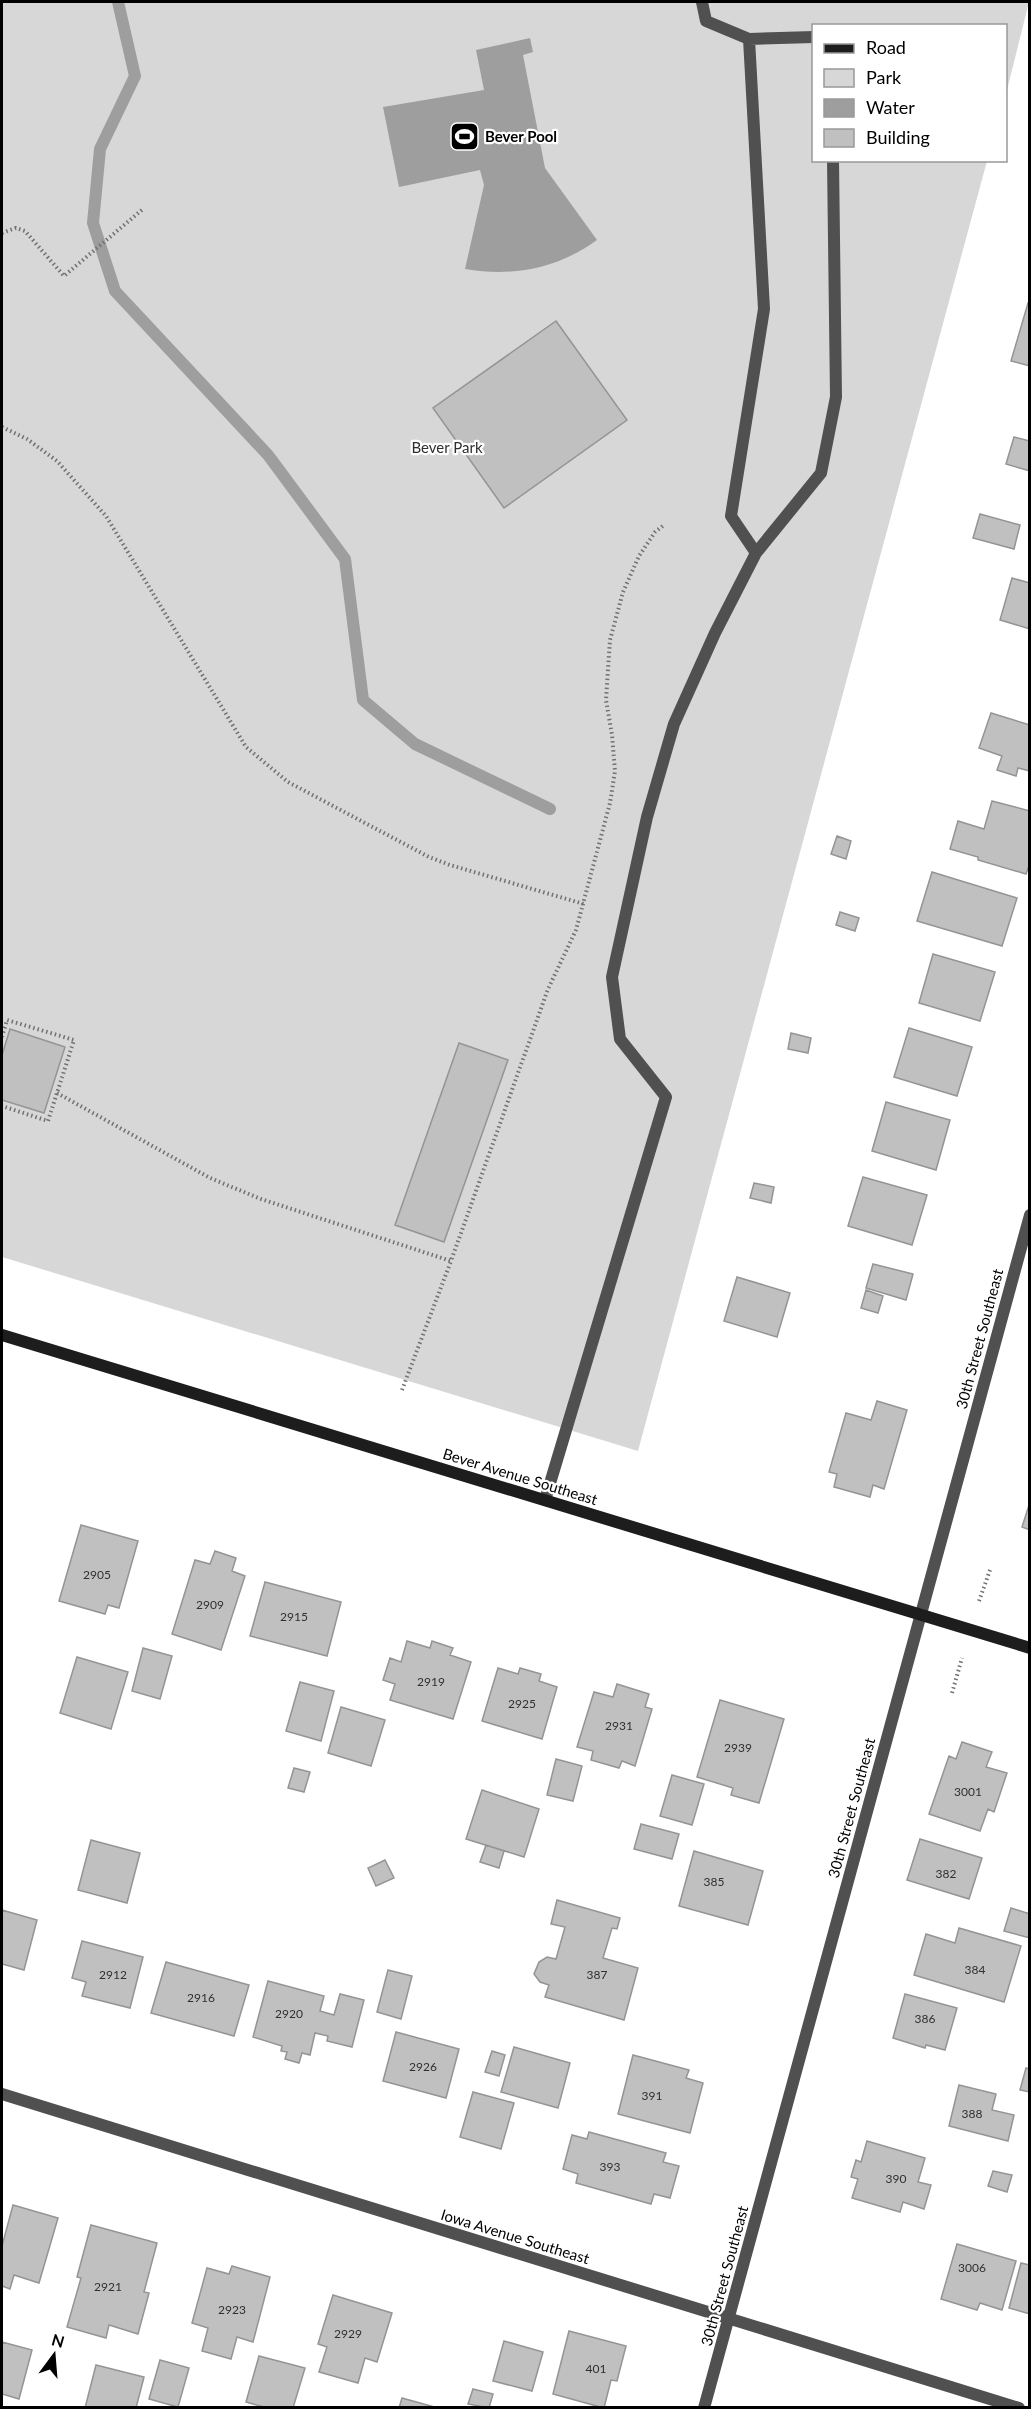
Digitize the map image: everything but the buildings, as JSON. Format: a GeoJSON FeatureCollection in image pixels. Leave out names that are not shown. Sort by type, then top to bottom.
{"type":"FeatureCollection","features":[{"type":"Feature","properties":{"kind":"street"},"geometry":{"type":"LineString","coordinates":[[702,2],[706,21],[749,39],[812,37]]}},
{"type":"Feature","properties":{"kind":"street"},"geometry":{"type":"LineString","coordinates":[[749,39],[764,309],[731,516],[756,553]]}},
{"type":"Feature","properties":{"kind":"street"},"geometry":{"type":"LineString","coordinates":[[545,1500],[666,1097],[620,1040],[612,977],[647,817],[674,724],[715,633],[756,553],[821,472],[836,397],[833,162]]}},
{"type":"Feature","properties":{"kind":"street","name":"30th Street Southeast"},"geometry":{"type":"LineString","coordinates":[[704,2408],[1029,1215]]}},
{"type":"Feature","properties":{"kind":"street","name":"Bever Avenue Southeast"},"geometry":{"type":"LineString","coordinates":[[2,1335],[1029,1648]]}},
{"type":"Feature","properties":{"kind":"street","name":"Iowa Avenue Southeast"},"geometry":{"type":"LineString","coordinates":[[2,2094],[1019,2408]]}},
{"type":"Feature","properties":{"kind":"path"},"geometry":{"type":"LineString","coordinates":[[2,233],[16,228],[26,231],[64,276],[143,209]]}},
{"type":"Feature","properties":{"kind":"path"},"geometry":{"type":"LineString","coordinates":[[2,427],[27,439],[57,461],[106,516],[246,747],[288,782],[450,865],[584,904]]}},
{"type":"Feature","properties":{"kind":"path"},"geometry":{"type":"LineString","coordinates":[[402,1390],[548,989],[576,930],[584,904],[610,803],[615,771],[606,700],[610,640],[623,592],[639,556],[655,532],[664,525]]}},
{"type":"Feature","properties":{"kind":"path"},"geometry":{"type":"LineString","coordinates":[[2,1037],[7,1020],[74,1040],[48,1121],[2,1106]]}},
{"type":"Feature","properties":{"kind":"path"},"geometry":{"type":"LineString","coordinates":[[57,1093],[210,1178],[261,1199],[450,1261]]}},
{"type":"Feature","properties":{"kind":"path"},"geometry":{"type":"LineString","coordinates":[[979,1601],[990,1570]]}},
{"type":"Feature","properties":{"kind":"path"},"geometry":{"type":"LineString","coordinates":[[952,1693],[962,1658]]}},
{"type":"Feature","properties":{"kind":"green space","name":"Bever Park"},"geometry":{"type":"Polygon","coordinates":[[[2,2],[1029,2],[1007,90],[1007,24],[812,24],[812,162],[987,162],[638,1451],[2,1257],[2,2]]]}},
{"type":"Feature","properties":{"kind":"water","name":"Bever Pool"},"geometry":{"type":"Polygon","coordinates":[[[530,38],[533,52],[523,55],[545,168],[597,240],[566,258],[534,268],[500,272],[465,269],[484,185],[480,170],[399,187],[383,107],[484,90],[476,50],[530,38]]]}},
{"type":"Feature","properties":{"kind":"waterway"},"geometry":{"type":"LineString","coordinates":[[118,2],[135,76],[100,149],[93,223],[115,291],[268,455],[345,559],[363,700],[415,744],[550,809]]}},
{"type":"Feature","properties":{"kind":"place","name":"Bever Pool"},"geometry":{"type":"Point","coordinates":[464,137]}}]}
